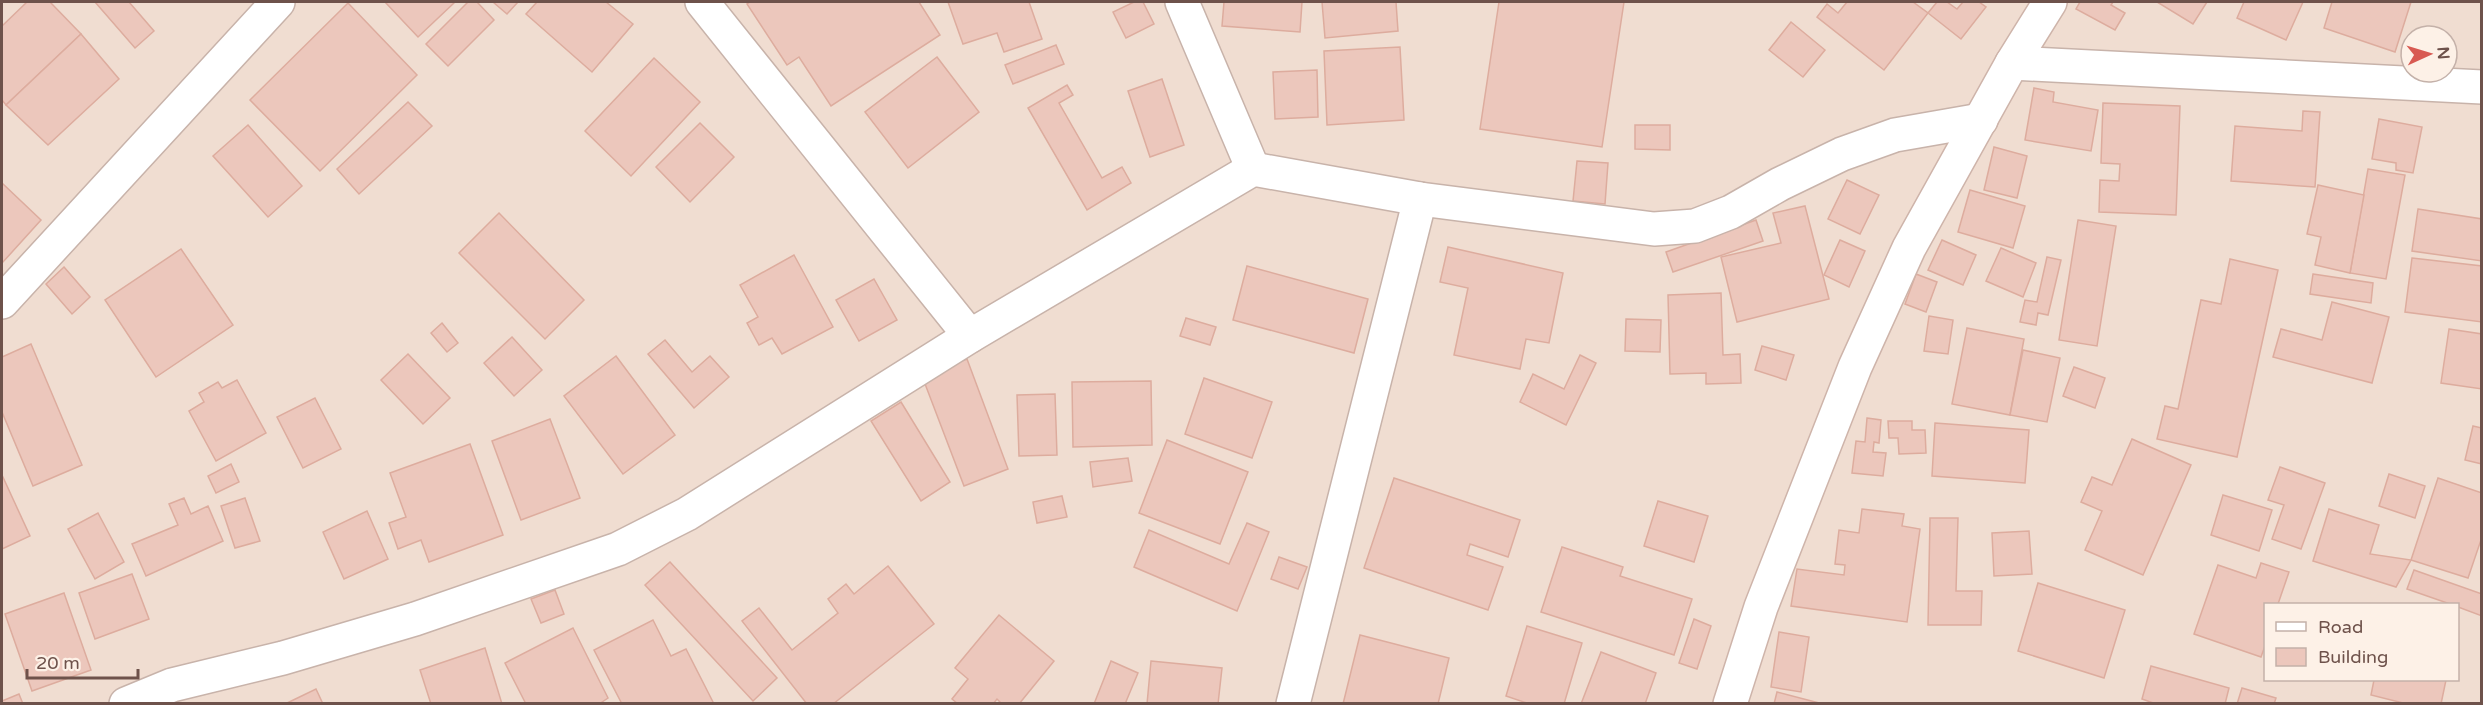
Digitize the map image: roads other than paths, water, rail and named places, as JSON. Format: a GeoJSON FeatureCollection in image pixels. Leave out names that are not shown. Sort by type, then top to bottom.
{"type":"FeatureCollection","features":[{"type":"Feature","properties":{"kind":"street"},"geometry":{"type":"LineString","coordinates":[[2,302],[278,2]]}},
{"type":"Feature","properties":{"kind":"street"},"geometry":{"type":"LineString","coordinates":[[702,2],[970,336]]}},
{"type":"Feature","properties":{"kind":"street"},"geometry":{"type":"LineString","coordinates":[[1182,2],[1253,169]]}},
{"type":"Feature","properties":{"kind":"street"},"geometry":{"type":"LineString","coordinates":[[1730,704],[1761,607],[1855,367],[1909,248],[2012,63],[2050,2]]}},
{"type":"Feature","properties":{"kind":"street"},"geometry":{"type":"LineString","coordinates":[[2012,63],[2481,87]]}},
{"type":"Feature","properties":{"kind":"street"},"geometry":{"type":"LineString","coordinates":[[126,704],[172,685],[283,658],[415,619],[618,549],[687,514],[970,336],[1253,169],[1420,199],[1654,229],[1695,226],[1731,212],[1842,153],[1895,135],[1981,120]]}},
{"type":"Feature","properties":{"kind":"street"},"geometry":{"type":"LineString","coordinates":[[1293,704],[1420,199]]}}]}
